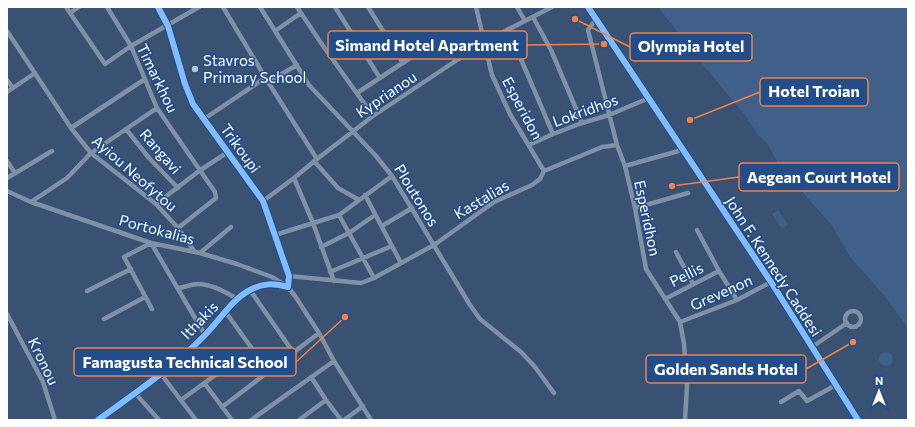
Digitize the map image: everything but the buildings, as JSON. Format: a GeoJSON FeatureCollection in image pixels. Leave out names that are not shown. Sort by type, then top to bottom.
{"type":"FeatureCollection","features":[{"type":"Feature","properties":{"kind":"street"},"geometry":{"type":"LineString","coordinates":[[66,7],[105,64],[131,46],[199,7]]}},
{"type":"Feature","properties":{"kind":"street"},"geometry":{"type":"LineString","coordinates":[[70,13],[79,7]]}},
{"type":"Feature","properties":{"kind":"street","name":"Timarkhou"},"geometry":{"type":"LineString","coordinates":[[107,7],[131,46],[157,108],[214,192],[216,198],[178,228]]}},
{"type":"Feature","properties":{"kind":"street","name":"Trikoupi"},"geometry":{"type":"LineString","coordinates":[[158,7],[168,26],[185,84],[193,104],[263,201],[289,276],[288,287]]}},
{"type":"Feature","properties":{"kind":"street"},"geometry":{"type":"LineString","coordinates":[[223,7],[316,160],[338,188],[359,200]]}},
{"type":"Feature","properties":{"kind":"street","name":"Ploutonos"},"geometry":{"type":"LineString","coordinates":[[260,7],[309,85],[376,156],[392,176],[480,318],[521,352],[535,367],[554,393]]}},
{"type":"Feature","properties":{"kind":"street"},"geometry":{"type":"LineString","coordinates":[[297,7],[373,116]]}},
{"type":"Feature","properties":{"kind":"street"},"geometry":{"type":"LineString","coordinates":[[335,7],[380,78]]}},
{"type":"Feature","properties":{"kind":"street"},"geometry":{"type":"LineString","coordinates":[[368,7],[403,63]]}},
{"type":"Feature","properties":{"kind":"street","name":"Esperidon"},"geometry":{"type":"LineString","coordinates":[[476,7],[492,75],[510,114],[544,171]]}},
{"type":"Feature","properties":{"kind":"street"},"geometry":{"type":"LineString","coordinates":[[517,7],[525,21]]}},
{"type":"Feature","properties":{"kind":"street","name":"John F. Kennedy Caddesi"},"geometry":{"type":"LineString","coordinates":[[588,7],[771,282],[858,420]]}},
{"type":"Feature","properties":{"kind":"street","name":"Kyprianou"},"geometry":{"type":"LineString","coordinates":[[263,201],[373,116],[484,42],[549,8]]}},
{"type":"Feature","properties":{"kind":"street"},"geometry":{"type":"LineString","coordinates":[[275,31],[301,13]]}},
{"type":"Feature","properties":{"kind":"street"},"geometry":{"type":"LineString","coordinates":[[533,17],[551,50],[582,123]]}},
{"type":"Feature","properties":{"kind":"street","name":"Esperidhon"},"geometry":{"type":"LineString","coordinates":[[596,19],[588,30],[617,145],[625,166],[635,208],[646,269],[680,322],[684,344],[687,386],[685,420]]}},
{"type":"Feature","properties":{"kind":"street"},"geometry":{"type":"LineString","coordinates":[[508,29],[553,134]]}},
{"type":"Feature","properties":{"kind":"street","name":"Ayiou Neofytou"},"geometry":{"type":"LineString","coordinates":[[7,31],[71,128],[91,153],[156,204],[198,253]]}},
{"type":"Feature","properties":{"kind":"street"},"geometry":{"type":"LineString","coordinates":[[357,93],[440,39],[445,41],[452,48],[459,59]]}},
{"type":"Feature","properties":{"kind":"street"},"geometry":{"type":"LineString","coordinates":[[204,119],[266,80],[297,65]]}},
{"type":"Feature","properties":{"kind":"street"},"geometry":{"type":"LineString","coordinates":[[7,92],[35,74]]}},
{"type":"Feature","properties":{"kind":"street"},"geometry":{"type":"LineString","coordinates":[[71,128],[145,79]]}},
{"type":"Feature","properties":{"kind":"street"},"geometry":{"type":"LineString","coordinates":[[7,80],[12,88]]}},
{"type":"Feature","properties":{"kind":"street","name":"Lokridhos"},"geometry":{"type":"LineString","coordinates":[[528,145],[582,123],[609,115],[649,98]]}},
{"type":"Feature","properties":{"kind":"street"},"geometry":{"type":"LineString","coordinates":[[31,202],[67,178],[91,153],[157,108]]}},
{"type":"Feature","properties":{"kind":"street","name":"Rangavi"},"geometry":{"type":"LineString","coordinates":[[126,129],[149,158],[178,188]]}},
{"type":"Feature","properties":{"kind":"street","name":"Kastalias"},"geometry":{"type":"LineString","coordinates":[[289,276],[362,283],[374,278],[434,244],[494,202],[532,185],[540,179],[544,171],[602,147],[617,145]]}},
{"type":"Feature","properties":{"kind":"street"},"geometry":{"type":"LineString","coordinates":[[625,166],[682,150]]}},
{"type":"Feature","properties":{"kind":"street"},"geometry":{"type":"LineString","coordinates":[[7,178],[52,151]]}},
{"type":"Feature","properties":{"kind":"street"},"geometry":{"type":"LineString","coordinates":[[156,204],[199,171],[228,152]]}},
{"type":"Feature","properties":{"kind":"street"},"geometry":{"type":"LineString","coordinates":[[7,161],[15,173]]}},
{"type":"Feature","properties":{"kind":"street"},"geometry":{"type":"LineString","coordinates":[[275,235],[339,215],[392,176]]}},
{"type":"Feature","properties":{"kind":"street"},"geometry":{"type":"LineString","coordinates":[[294,178],[313,223],[334,281]]}},
{"type":"Feature","properties":{"kind":"street","name":"Portokalias"},"geometry":{"type":"LineString","coordinates":[[7,191],[31,202],[151,243],[198,253],[237,264],[272,277],[288,287],[319,333]]}},
{"type":"Feature","properties":{"kind":"street"},"geometry":{"type":"LineString","coordinates":[[635,208],[688,193]]}},
{"type":"Feature","properties":{"kind":"street"},"geometry":{"type":"LineString","coordinates":[[365,195],[401,263]]}},
{"type":"Feature","properties":{"kind":"street"},"geometry":{"type":"LineString","coordinates":[[382,226],[412,208]]}},
{"type":"Feature","properties":{"kind":"street"},"geometry":{"type":"LineString","coordinates":[[339,215],[374,278]]}},
{"type":"Feature","properties":{"kind":"street"},"geometry":{"type":"LineString","coordinates":[[321,247],[350,233],[376,215]]}},
{"type":"Feature","properties":{"kind":"street"},"geometry":{"type":"LineString","coordinates":[[198,253],[231,227]]}},
{"type":"Feature","properties":{"kind":"street"},"geometry":{"type":"LineString","coordinates":[[697,230],[719,271],[737,300]]}},
{"type":"Feature","properties":{"kind":"street"},"geometry":{"type":"LineString","coordinates":[[152,309],[124,257],[151,243],[179,288],[205,335]]}},
{"type":"Feature","properties":{"kind":"street"},"geometry":{"type":"LineString","coordinates":[[330,272],[392,246]]}},
{"type":"Feature","properties":{"kind":"street"},"geometry":{"type":"LineString","coordinates":[[676,252],[693,284]]}},
{"type":"Feature","properties":{"kind":"street"},"geometry":{"type":"LineString","coordinates":[[87,291],[131,269]]}},
{"type":"Feature","properties":{"kind":"street","name":"Pellis"},"geometry":{"type":"LineString","coordinates":[[665,299],[719,271]]}},
{"type":"Feature","properties":{"kind":"street","name":"Grevenon"},"geometry":{"type":"LineString","coordinates":[[680,322],[737,300],[771,282]]}},
{"type":"Feature","properties":{"kind":"street"},"geometry":{"type":"LineString","coordinates":[[179,288],[198,284],[228,293],[237,299]]}},
{"type":"Feature","properties":{"kind":"street","name":"Ithakis"},"geometry":{"type":"LineString","coordinates":[[98,420],[161,374],[205,335],[237,299],[250,290],[265,284],[276,284],[288,287]]}},
{"type":"Feature","properties":{"kind":"street"},"geometry":{"type":"LineString","coordinates":[[250,290],[293,352]]}},
{"type":"Feature","properties":{"kind":"street"},"geometry":{"type":"LineString","coordinates":[[104,319],[145,297]]}},
{"type":"Feature","properties":{"kind":"street"},"geometry":{"type":"LineString","coordinates":[[225,311],[268,371]]}},
{"type":"Feature","properties":{"kind":"street","name":"Kronou"},"geometry":{"type":"LineString","coordinates":[[7,314],[43,382],[55,420]]}},
{"type":"Feature","properties":{"kind":"street"},"geometry":{"type":"LineString","coordinates":[[812,347],[846,323]]}},
{"type":"Feature","properties":{"kind":"street"},"geometry":{"type":"LineString","coordinates":[[222,407],[319,333],[334,361],[371,420]]}},
{"type":"Feature","properties":{"kind":"street"},"geometry":{"type":"LineString","coordinates":[[181,400],[205,384],[251,349]]}},
{"type":"Feature","properties":{"kind":"street"},"geometry":{"type":"LineString","coordinates":[[251,420],[334,361]]}},
{"type":"Feature","properties":{"kind":"street"},"geometry":{"type":"LineString","coordinates":[[161,374],[196,420]]}},
{"type":"Feature","properties":{"kind":"street"},"geometry":{"type":"LineString","coordinates":[[310,377],[326,400],[343,420],[363,406]]}},
{"type":"Feature","properties":{"kind":"street"},"geometry":{"type":"LineString","coordinates":[[205,384],[232,420]]}},
{"type":"Feature","properties":{"kind":"street"},"geometry":{"type":"LineString","coordinates":[[781,402],[799,391],[807,401],[836,386]]}},
{"type":"Feature","properties":{"kind":"street"},"geometry":{"type":"LineString","coordinates":[[135,394],[159,420]]}},
{"type":"Feature","properties":{"kind":"street"},"geometry":{"type":"LineString","coordinates":[[299,420],[326,400]]}},
{"type":"Feature","properties":{"kind":"water"},"geometry":{"type":"Polygon","coordinates":[[[658,7],[908,7],[908,328],[883,294],[850,257],[831,224],[804,194],[789,172],[780,167],[767,143],[758,135],[744,114],[658,7]]]}},
{"type":"Feature","properties":{"kind":"water"},"geometry":{"type":"Polygon","coordinates":[[[778,210],[788,225],[782,229],[772,214],[778,210]]]}},
{"type":"Feature","properties":{"kind":"water"},"geometry":{"type":"Polygon","coordinates":[[[886,352],[891,354],[893,359],[891,364],[886,366],[881,364],[879,359],[881,354],[886,352]]]}},
{"type":"Feature","properties":{"kind":"cycle path"},"geometry":{"type":"LineString","coordinates":[[98,420],[153,380],[193,347],[243,294],[264,285],[273,284],[288,287],[289,276],[263,201],[193,104],[185,84],[168,26],[158,7]]}},
{"type":"Feature","properties":{"kind":"cycle path"},"geometry":{"type":"LineString","coordinates":[[588,7],[771,282],[858,420]]}},
{"type":"Feature","properties":{"kind":"place","name":"Olympia Hotel"},"geometry":{"type":"Point","coordinates":[575,19]}},
{"type":"Feature","properties":{"kind":"place","name":"Simand Hotel Apartment"},"geometry":{"type":"Point","coordinates":[604,44]}},
{"type":"Feature","properties":{"kind":"place","name":"Stavros Primary School"},"geometry":{"type":"Point","coordinates":[195,69]}},
{"type":"Feature","properties":{"kind":"place","name":"Hotel Troian"},"geometry":{"type":"Point","coordinates":[690,120]}},
{"type":"Feature","properties":{"kind":"place","name":"Aegean Court Hotel"},"geometry":{"type":"Point","coordinates":[672,186]}},
{"type":"Feature","properties":{"kind":"place","name":"Famagusta Technical School"},"geometry":{"type":"Point","coordinates":[345,317]}},
{"type":"Feature","properties":{"kind":"place","name":"Golden Sands Hotel"},"geometry":{"type":"Point","coordinates":[853,342]}}]}
